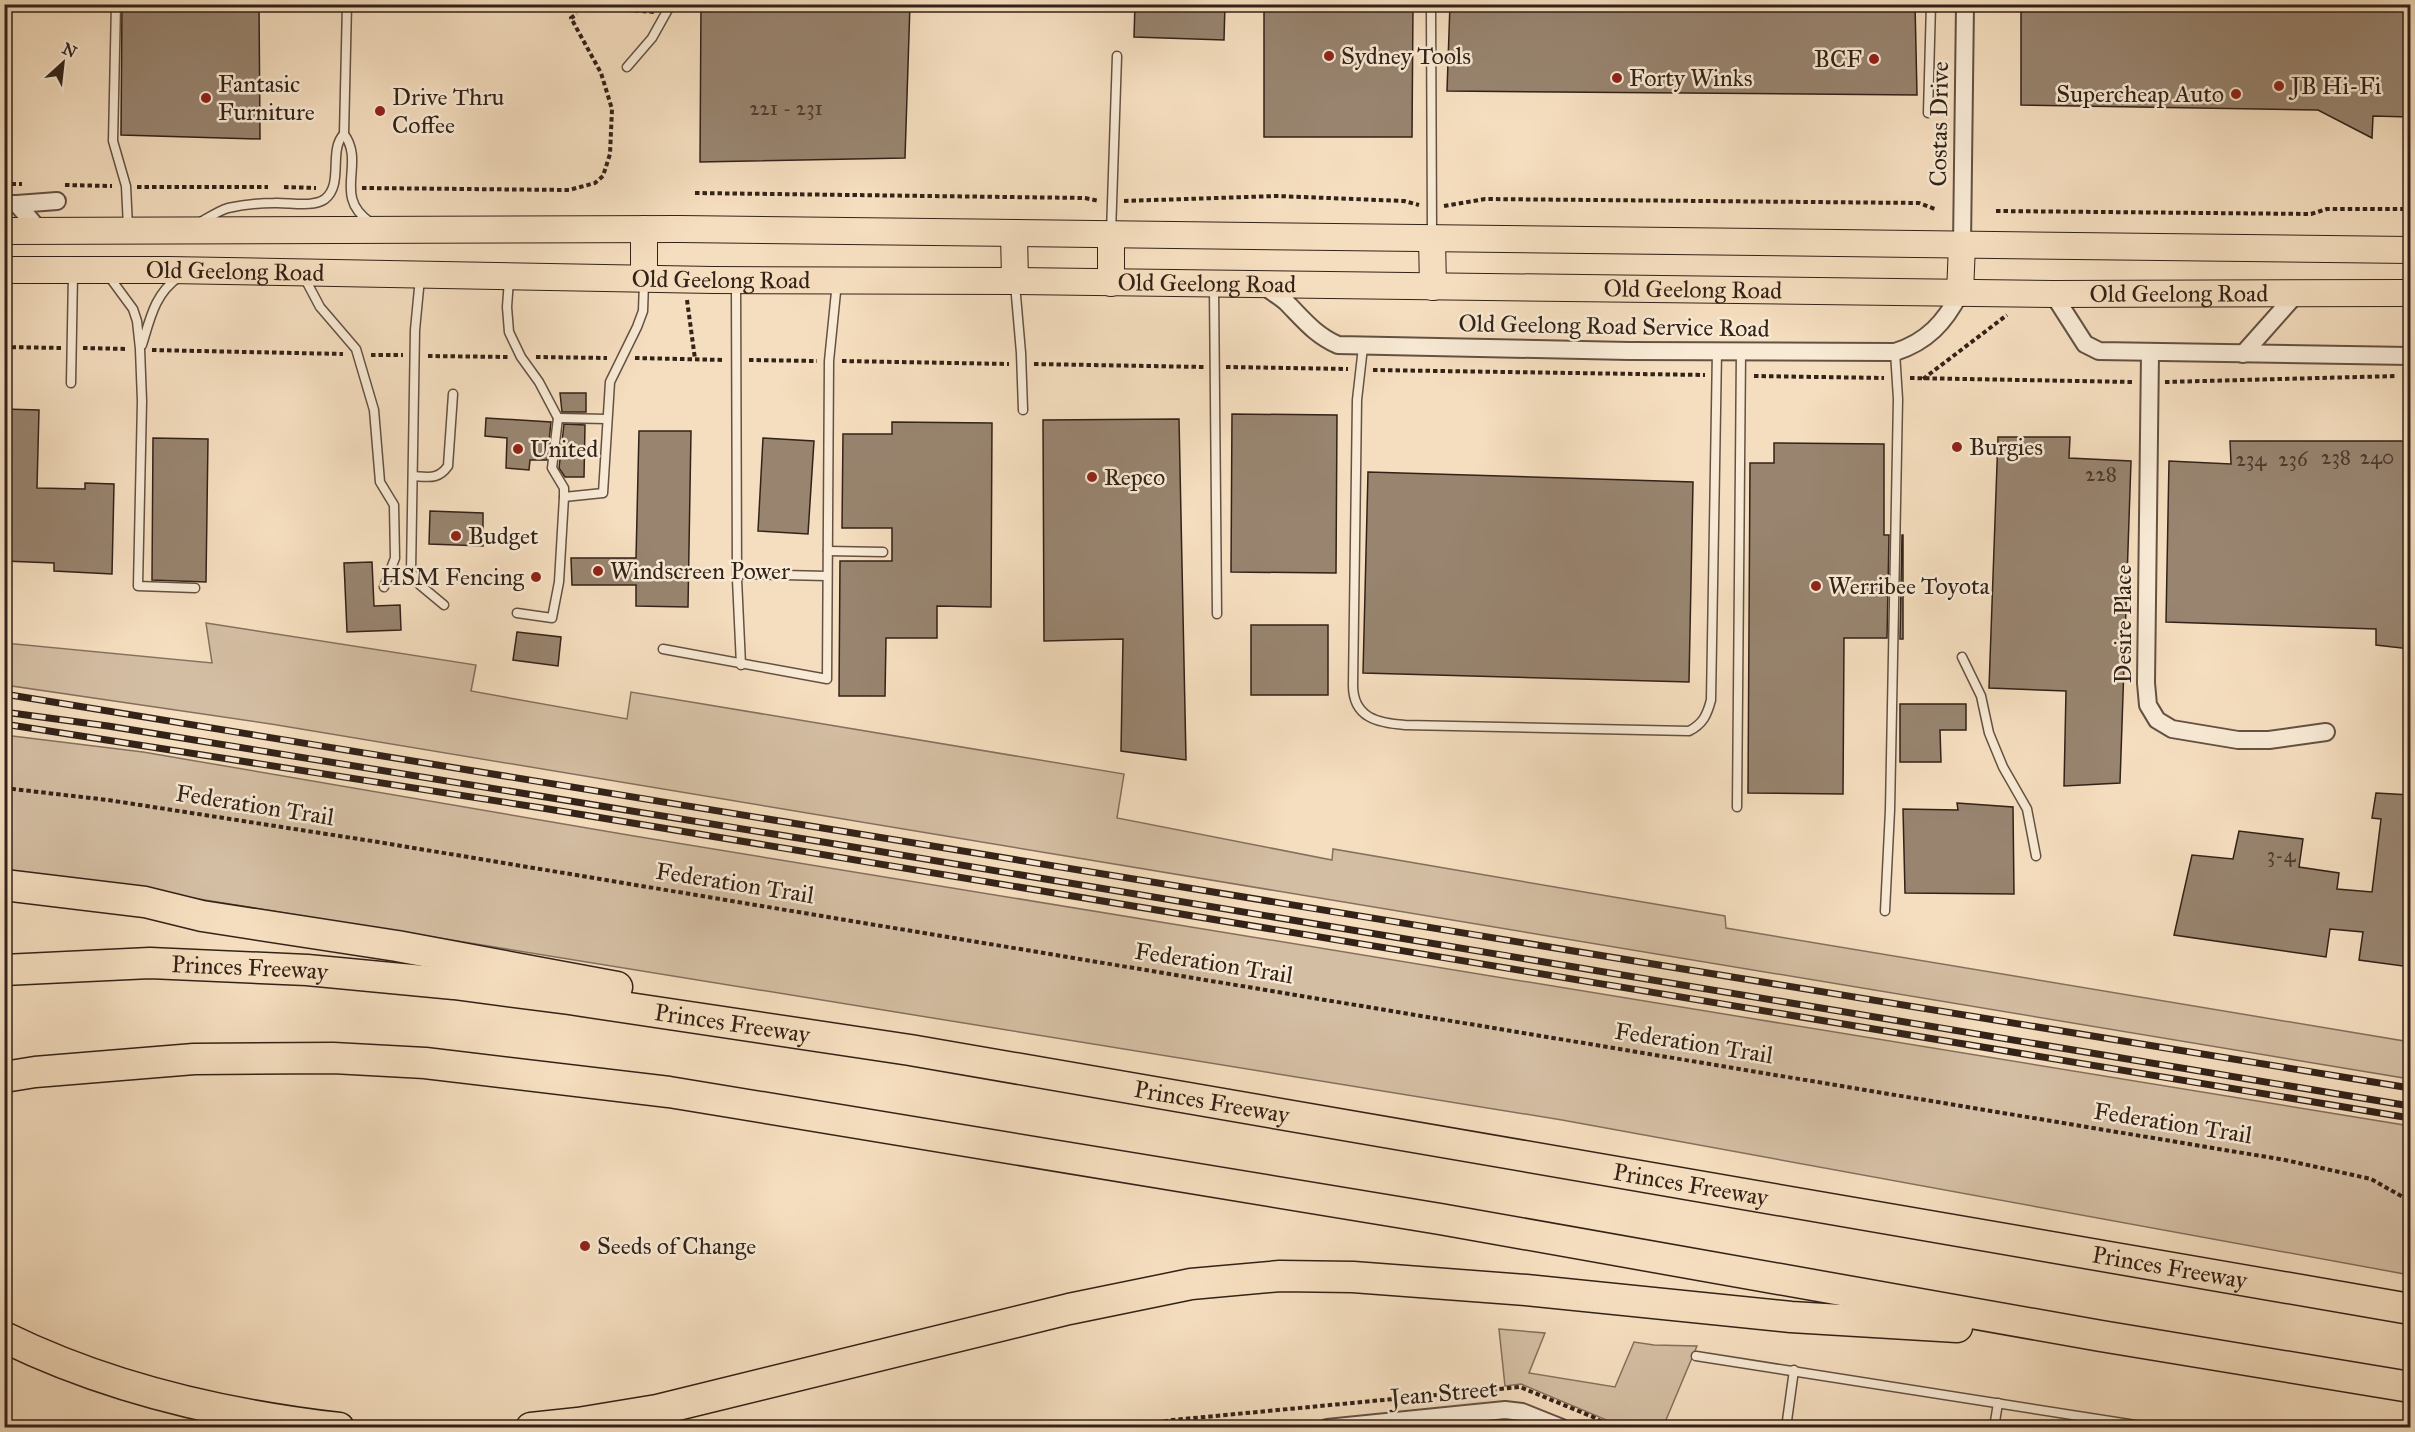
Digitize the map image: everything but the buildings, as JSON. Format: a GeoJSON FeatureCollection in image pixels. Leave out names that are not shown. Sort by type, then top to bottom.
{"type":"FeatureCollection","features":[{"type":"Feature","properties":{"kind":"highway"},"geometry":{"type":"LineString","coordinates":[[4,885],[145,902],[202,916],[543,972],[910,1050]]}},
{"type":"Feature","properties":{"kind":"highway"},"geometry":{"type":"LineString","coordinates":[[4,904],[202,916]]}},
{"type":"Feature","properties":{"kind":"highway","name":"Princes Freeway"},"geometry":{"type":"LineString","coordinates":[[4,970],[150,963],[308,970],[454,984],[569,999],[910,1050],[2410,1309]]}},
{"type":"Feature","properties":{"kind":"highway"},"geometry":{"type":"LineString","coordinates":[[4,1077],[35,1072],[194,1059],[333,1058],[425,1063],[657,1090],[1440,1219],[2101,1336],[2410,1387]]}},
{"type":"Feature","properties":{"kind":"highway"},"geometry":{"type":"LineString","coordinates":[[531,1428],[657,1410],[1069,1309],[1191,1284],[1280,1276],[1353,1277],[1526,1290],[1791,1317],[2101,1336]]}},
{"type":"Feature","properties":{"kind":"highway"},"geometry":{"type":"LineString","coordinates":[[4,1337],[67,1364],[161,1395],[283,1421],[339,1428]]}},
{"type":"Feature","properties":{"kind":"main road"},"geometry":{"type":"LineString","coordinates":[[128,229],[129,242],[136,253],[148,262],[179,270]]}},
{"type":"Feature","properties":{"kind":"main road","name":"Old Geelong Road"},"geometry":{"type":"LineString","coordinates":[[4,231],[644,229],[2410,250]]}},
{"type":"Feature","properties":{"kind":"main road"},"geometry":{"type":"LineString","coordinates":[[644,229],[644,278]]}},
{"type":"Feature","properties":{"kind":"main road"},"geometry":{"type":"LineString","coordinates":[[1014,233],[1014,281]]}},
{"type":"Feature","properties":{"kind":"main road"},"geometry":{"type":"LineString","coordinates":[[1111,234],[1111,283]]}},
{"type":"Feature","properties":{"kind":"main road"},"geometry":{"type":"LineString","coordinates":[[1432,238],[1433,287]]}},
{"type":"Feature","properties":{"kind":"main road"},"geometry":{"type":"LineString","coordinates":[[1960,293],[1962,244]]}},
{"type":"Feature","properties":{"kind":"main road","name":"Old Geelong Road"},"geometry":{"type":"LineString","coordinates":[[4,270],[179,270],[736,280],[1014,281],[2053,294],[2410,292]]}},
{"type":"Feature","properties":{"kind":"street","name":"Costas Drive"},"geometry":{"type":"LineString","coordinates":[[1962,244],[1965,4]]}},
{"type":"Feature","properties":{"kind":"street"},"geometry":{"type":"LineString","coordinates":[[11,204],[59,193]]}},
{"type":"Feature","properties":{"kind":"street"},"geometry":{"type":"LineString","coordinates":[[11,204],[40,231]]}},
{"type":"Feature","properties":{"kind":"street","name":"Old Geelong Road Service Road"},"geometry":{"type":"LineString","coordinates":[[1263,285],[1284,301],[1323,338],[1338,345],[1363,347],[1894,352],[1911,347],[1937,329],[1960,293]]}},
{"type":"Feature","properties":{"kind":"street"},"geometry":{"type":"LineString","coordinates":[[2242,354],[2298,292]]}},
{"type":"Feature","properties":{"kind":"street"},"geometry":{"type":"LineString","coordinates":[[2053,294],[2085,344],[2099,351],[2410,356]]}},
{"type":"Feature","properties":{"kind":"street","name":"Desire Place"},"geometry":{"type":"LineString","coordinates":[[2150,353],[2146,683],[2148,705],[2157,720],[2172,729],[2238,740],[2269,740],[2326,732]]}},
{"type":"Feature","properties":{"kind":"street","name":"Jean Street"},"geometry":{"type":"LineString","coordinates":[[1327,1428],[1505,1410],[1529,1414],[1563,1428]]}},
{"type":"Feature","properties":{"kind":"lane"},"geometry":{"type":"LineString","coordinates":[[116,4],[113,141],[126,186],[128,229]]}},
{"type":"Feature","properties":{"kind":"lane"},"geometry":{"type":"LineString","coordinates":[[347,4],[344,134],[352,144],[351,188],[354,208],[380,230]]}},
{"type":"Feature","properties":{"kind":"lane"},"geometry":{"type":"LineString","coordinates":[[627,67],[652,38],[671,4]]}},
{"type":"Feature","properties":{"kind":"lane"},"geometry":{"type":"LineString","coordinates":[[1928,114],[1931,4]]}},
{"type":"Feature","properties":{"kind":"lane"},"geometry":{"type":"LineString","coordinates":[[1431,9],[1432,238]]}},
{"type":"Feature","properties":{"kind":"lane"},"geometry":{"type":"LineString","coordinates":[[1111,234],[1117,56]]}},
{"type":"Feature","properties":{"kind":"lane"},"geometry":{"type":"LineString","coordinates":[[185,230],[226,209],[324,200],[331,188],[338,140],[344,134]]}},
{"type":"Feature","properties":{"kind":"lane"},"geometry":{"type":"LineString","coordinates":[[71,383],[73,270]]}},
{"type":"Feature","properties":{"kind":"lane"},"geometry":{"type":"LineString","coordinates":[[104,270],[133,309],[137,321],[142,401],[138,586],[195,588]]}},
{"type":"Feature","properties":{"kind":"lane"},"geometry":{"type":"LineString","coordinates":[[140,350],[157,298],[179,270]]}},
{"type":"Feature","properties":{"kind":"lane"},"geometry":{"type":"LineString","coordinates":[[301,272],[320,307],[356,349],[374,410],[380,482],[394,505],[394,558],[384,586]]}},
{"type":"Feature","properties":{"kind":"lane"},"geometry":{"type":"LineString","coordinates":[[421,274],[415,330],[411,572],[420,585],[444,605]]}},
{"type":"Feature","properties":{"kind":"lane"},"geometry":{"type":"LineString","coordinates":[[509,276],[507,307],[509,332],[520,357],[539,382],[558,418],[552,468],[564,488],[559,582],[552,618],[517,613]]}},
{"type":"Feature","properties":{"kind":"lane"},"geometry":{"type":"LineString","coordinates":[[564,497],[603,493],[610,382],[643,311],[644,278]]}},
{"type":"Feature","properties":{"kind":"lane"},"geometry":{"type":"LineString","coordinates":[[736,280],[738,574],[741,665]]}},
{"type":"Feature","properties":{"kind":"lane"},"geometry":{"type":"LineString","coordinates":[[663,649],[827,679],[829,361],[837,281]]}},
{"type":"Feature","properties":{"kind":"lane"},"geometry":{"type":"LineString","coordinates":[[1014,281],[1021,353],[1023,410]]}},
{"type":"Feature","properties":{"kind":"lane"},"geometry":{"type":"LineString","coordinates":[[1214,284],[1217,614]]}},
{"type":"Feature","properties":{"kind":"lane"},"geometry":{"type":"LineString","coordinates":[[1363,347],[1357,400],[1353,685],[1353,696],[1359,710],[1372,719],[1386,724],[1689,732],[1700,726],[1707,715],[1711,700],[1717,351]]}},
{"type":"Feature","properties":{"kind":"lane"},"geometry":{"type":"LineString","coordinates":[[1737,807],[1741,351]]}},
{"type":"Feature","properties":{"kind":"lane"},"geometry":{"type":"LineString","coordinates":[[1885,911],[1890,810],[1898,399],[1894,352]]}},
{"type":"Feature","properties":{"kind":"lane"},"geometry":{"type":"LineString","coordinates":[[413,476],[435,478],[442,474],[448,466],[453,394]]}},
{"type":"Feature","properties":{"kind":"lane"},"geometry":{"type":"LineString","coordinates":[[558,418],[607,419]]}},
{"type":"Feature","properties":{"kind":"lane"},"geometry":{"type":"LineString","coordinates":[[828,550],[883,552]]}},
{"type":"Feature","properties":{"kind":"lane"},"geometry":{"type":"LineString","coordinates":[[738,574],[827,576]]}},
{"type":"Feature","properties":{"kind":"lane"},"geometry":{"type":"LineString","coordinates":[[1962,657],[1981,696],[1989,733],[2003,767],[2027,809],[2036,856]]}},
{"type":"Feature","properties":{"kind":"lane"},"geometry":{"type":"LineString","coordinates":[[1696,1356],[2155,1428]]}},
{"type":"Feature","properties":{"kind":"lane"},"geometry":{"type":"LineString","coordinates":[[1786,1428],[1794,1370]]}},
{"type":"Feature","properties":{"kind":"lane"},"geometry":{"type":"LineString","coordinates":[[1994,1428],[1998,1403]]}},
{"type":"Feature","properties":{"kind":"path"},"geometry":{"type":"LineString","coordinates":[[617,4],[617,9],[658,14]]}},
{"type":"Feature","properties":{"kind":"path"},"geometry":{"type":"LineString","coordinates":[[685,8],[701,9]]}},
{"type":"Feature","properties":{"kind":"path"},"geometry":{"type":"LineString","coordinates":[[351,188],[568,190],[595,183],[603,176],[610,154],[612,109],[601,73],[571,18],[577,14]]}},
{"type":"Feature","properties":{"kind":"path"},"geometry":{"type":"LineString","coordinates":[[4,184],[28,184]]}},
{"type":"Feature","properties":{"kind":"path"},"geometry":{"type":"LineString","coordinates":[[59,193],[126,186],[331,188]]}},
{"type":"Feature","properties":{"kind":"path"},"geometry":{"type":"LineString","coordinates":[[695,194],[1084,198],[1113,201],[1277,196],[1404,201],[1415,205],[1432,206],[1451,206],[1485,199],[1919,203],[1935,209]]}},
{"type":"Feature","properties":{"kind":"path"},"geometry":{"type":"LineString","coordinates":[[1996,211],[2311,214],[2327,209],[2410,209]]}},
{"type":"Feature","properties":{"kind":"path"},"geometry":{"type":"LineString","coordinates":[[686,295],[695,359]]}},
{"type":"Feature","properties":{"kind":"path"},"geometry":{"type":"LineString","coordinates":[[1923,379],[2012,312]]}},
{"type":"Feature","properties":{"kind":"path","name":"Federation Trail"},"geometry":{"type":"LineString","coordinates":[[4,788],[108,800],[378,842],[2285,1160],[2372,1179],[2410,1201]]}},
{"type":"Feature","properties":{"kind":"shaded area"},"geometry":{"type":"Polygon","coordinates":[[[206,623],[476,665],[471,691],[627,719],[631,692],[1124,774],[1117,818],[1332,860],[1333,849],[1725,916],[1726,928],[2410,1042],[2410,1079],[271,724],[5,685],[5,643],[212,663],[206,623]]]}},
{"type":"Feature","properties":{"kind":"shaded area"},"geometry":{"type":"Polygon","coordinates":[[[4,735],[143,752],[634,836],[2410,1126],[2410,1275],[1562,1120],[69,878],[5,873],[4,735]]]}},
{"type":"Feature","properties":{"kind":"shaded area"},"geometry":{"type":"Polygon","coordinates":[[[1499,1329],[1545,1333],[1529,1373],[1615,1387],[1634,1342],[1697,1346],[1663,1427],[1623,1427],[1521,1384],[1505,1386],[1499,1329]]]}},
{"type":"Feature","properties":{"kind":"railway"},"geometry":{"type":"LineString","coordinates":[[4,694],[2410,1088]]}},
{"type":"Feature","properties":{"kind":"railway"},"geometry":{"type":"LineString","coordinates":[[4,712],[108,726],[829,843],[2410,1106]]}},
{"type":"Feature","properties":{"kind":"railway"},"geometry":{"type":"LineString","coordinates":[[4,724],[542,808],[2410,1118]]}},
{"type":"Feature","properties":{"kind":"place","name":"Sydney Tools"},"geometry":{"type":"Point","coordinates":[1329,56]}},
{"type":"Feature","properties":{"kind":"place","name":"BCF"},"geometry":{"type":"Point","coordinates":[1874,59]}},
{"type":"Feature","properties":{"kind":"place","name":"Forty Winks"},"geometry":{"type":"Point","coordinates":[1617,78]}},
{"type":"Feature","properties":{"kind":"place","name":"JB Hi-Fi"},"geometry":{"type":"Point","coordinates":[2279,86]}},
{"type":"Feature","properties":{"kind":"place","name":"Supercheap Auto"},"geometry":{"type":"Point","coordinates":[2236,94]}},
{"type":"Feature","properties":{"kind":"place","name":"Fantasic Furniture"},"geometry":{"type":"Point","coordinates":[206,98]}},
{"type":"Feature","properties":{"kind":"place","name":"Drive Thru Coffee"},"geometry":{"type":"Point","coordinates":[380,111]}},
{"type":"Feature","properties":{"kind":"place","name":"Burgies"},"geometry":{"type":"Point","coordinates":[1957,447]}},
{"type":"Feature","properties":{"kind":"place","name":"United"},"geometry":{"type":"Point","coordinates":[518,449]}},
{"type":"Feature","properties":{"kind":"place","name":"Repco"},"geometry":{"type":"Point","coordinates":[1092,477]}},
{"type":"Feature","properties":{"kind":"place","name":"Budget"},"geometry":{"type":"Point","coordinates":[456,536]}},
{"type":"Feature","properties":{"kind":"place","name":"Windscreen Power"},"geometry":{"type":"Point","coordinates":[598,571]}},
{"type":"Feature","properties":{"kind":"place","name":"HSM Fencing"},"geometry":{"type":"Point","coordinates":[536,577]}},
{"type":"Feature","properties":{"kind":"place","name":"Werribee Toyota"},"geometry":{"type":"Point","coordinates":[1816,586]}},
{"type":"Feature","properties":{"kind":"place","name":"Seeds of Change"},"geometry":{"type":"Point","coordinates":[585,1246]}}]}
